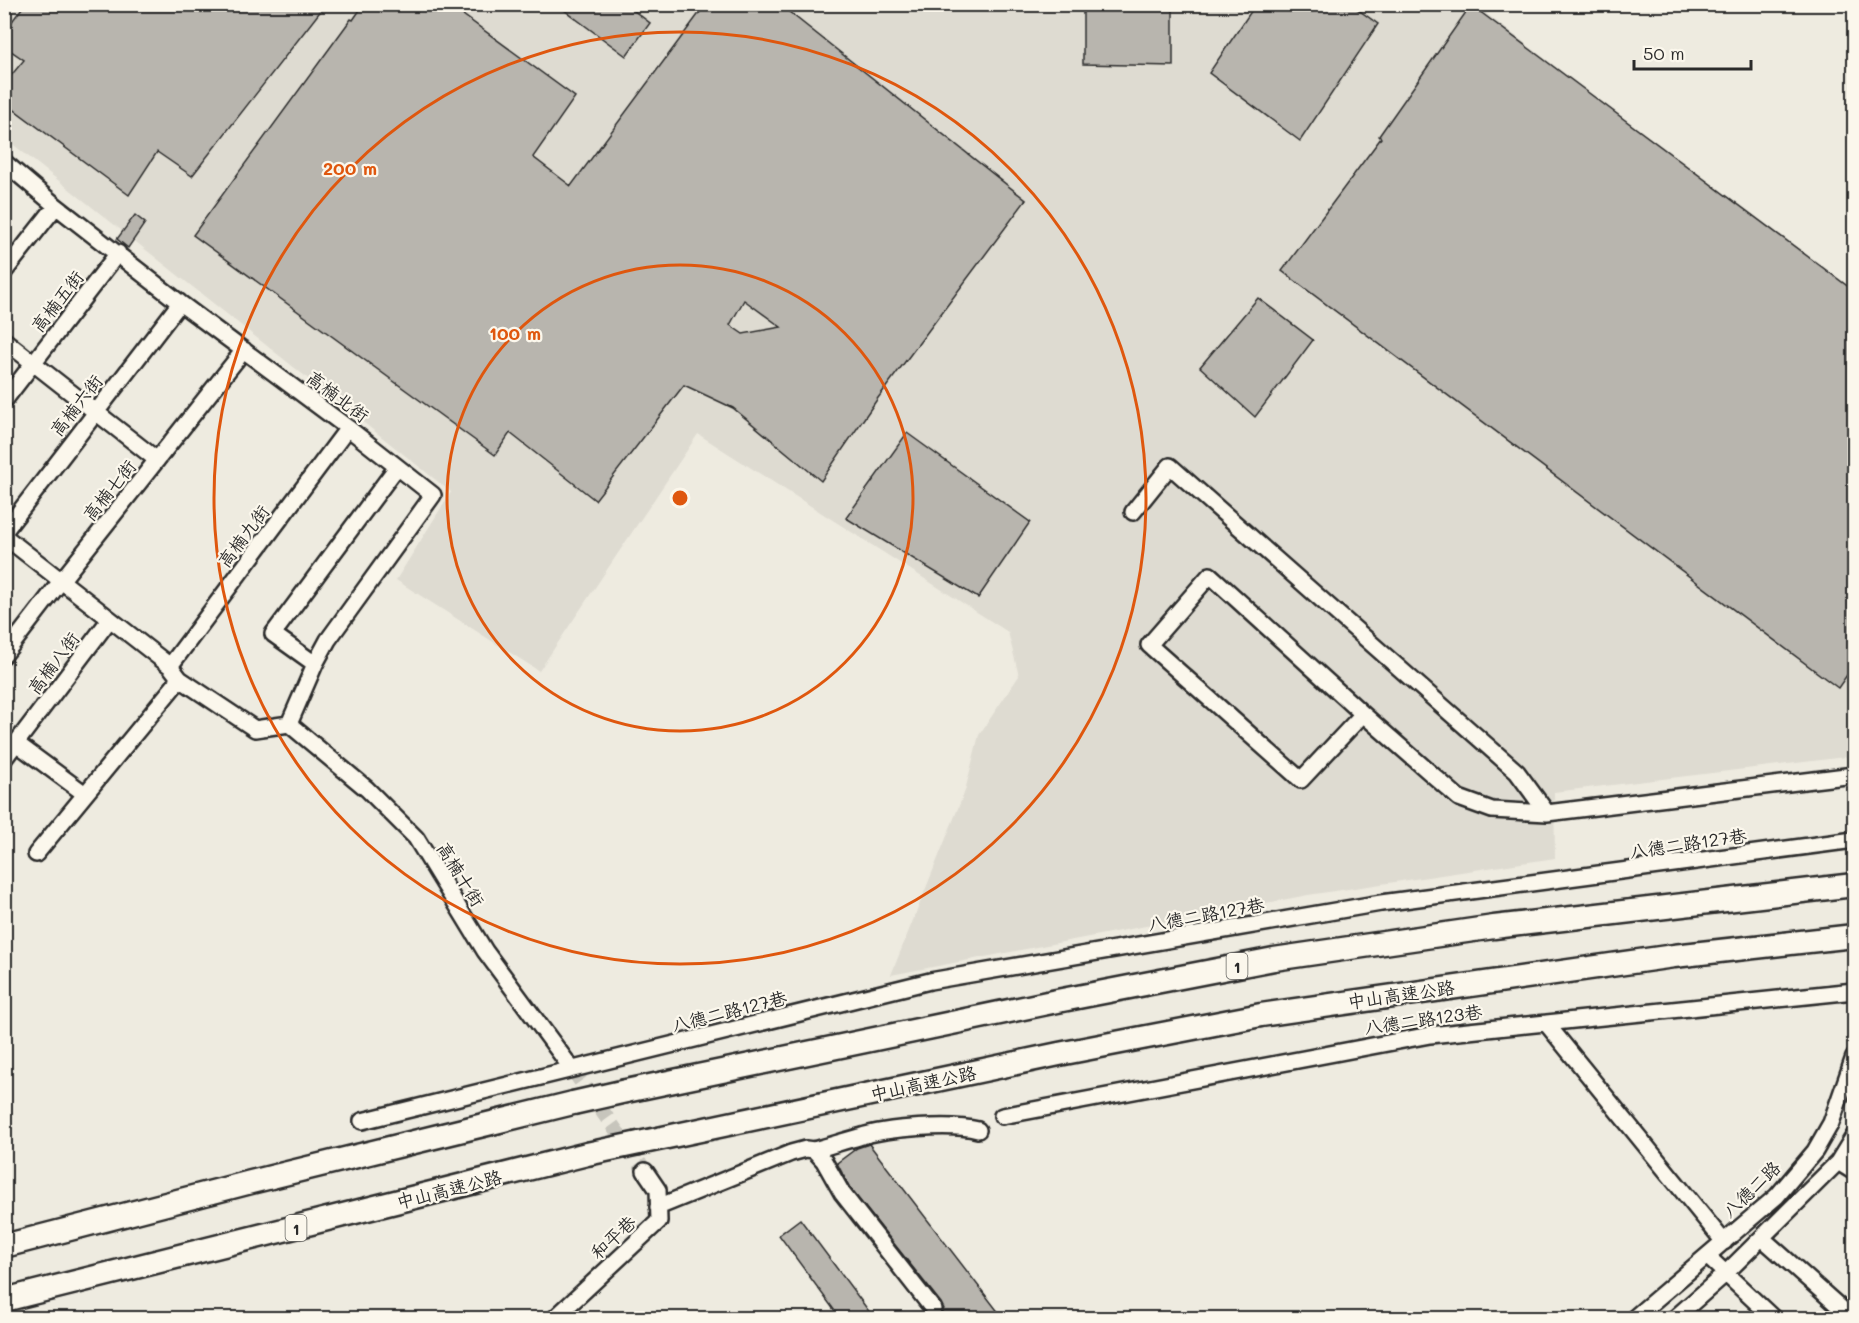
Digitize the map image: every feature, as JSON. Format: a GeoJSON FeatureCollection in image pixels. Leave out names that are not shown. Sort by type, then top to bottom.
{"type":"FeatureCollection","features":[{"type":"Feature","properties":{"kind":"highway","name":"1"},"geometry":{"type":"LineString","coordinates":[[4,1246],[251,1182],[573,1103],[1052,1002],[1274,959],[1494,927],[1854,885]]}},
{"type":"Feature","properties":{"kind":"highway","name":"中山高速公路"},"geometry":{"type":"LineString","coordinates":[[4,1300],[588,1154],[1047,1056],[1261,1015],[1674,956],[1854,936]]}},
{"type":"Feature","properties":{"kind":"street","name":"高楠北街"},"geometry":{"type":"LineString","coordinates":[[4,162],[56,206],[180,303],[348,428],[433,495],[328,640],[289,724]]}},
{"type":"Feature","properties":{"kind":"street"},"geometry":{"type":"LineString","coordinates":[[4,272],[56,206]]}},
{"type":"Feature","properties":{"kind":"street","name":"高楠五街"},"geometry":{"type":"LineString","coordinates":[[4,401],[118,253]]}},
{"type":"Feature","properties":{"kind":"street","name":"高楠六街"},"geometry":{"type":"LineString","coordinates":[[4,532],[180,303]]}},
{"type":"Feature","properties":{"kind":"street"},"geometry":{"type":"LineString","coordinates":[[4,340],[157,460]]}},
{"type":"Feature","properties":{"kind":"street","name":"高楠七街"},"geometry":{"type":"LineString","coordinates":[[4,655],[244,350]]}},
{"type":"Feature","properties":{"kind":"street","name":"高楠九街"},"geometry":{"type":"LineString","coordinates":[[170,666],[348,428]]}},
{"type":"Feature","properties":{"kind":"street"},"geometry":{"type":"LineString","coordinates":[[1133,512],[1170,466],[1517,772],[1546,813]]}},
{"type":"Feature","properties":{"kind":"street"},"geometry":{"type":"LineString","coordinates":[[315,664],[273,634],[397,467]]}},
{"type":"Feature","properties":{"kind":"street"},"geometry":{"type":"LineString","coordinates":[[4,536],[170,666],[180,679],[255,729],[289,724]]}},
{"type":"Feature","properties":{"kind":"street"},"geometry":{"type":"LineString","coordinates":[[1363,714],[1301,780],[1149,645],[1210,575],[1459,798],[1492,810],[1546,813],[1854,775]]}},
{"type":"Feature","properties":{"kind":"street","name":"高楠八街"},"geometry":{"type":"LineString","coordinates":[[4,759],[111,619]]}},
{"type":"Feature","properties":{"kind":"street"},"geometry":{"type":"LineString","coordinates":[[36,854],[180,679]]}},
{"type":"Feature","properties":{"kind":"street","name":"高楠十街"},"geometry":{"type":"LineString","coordinates":[[289,724],[367,789],[416,838],[485,951],[572,1069]]}},
{"type":"Feature","properties":{"kind":"street"},"geometry":{"type":"LineString","coordinates":[[16,743],[85,794]]}},
{"type":"Feature","properties":{"kind":"street","name":"八德二路127巷"},"geometry":{"type":"LineString","coordinates":[[362,1121],[930,981],[1381,903],[1854,840]]}},
{"type":"Feature","properties":{"kind":"street","name":"八德二路123巷"},"geometry":{"type":"LineString","coordinates":[[1002,1116],[1430,1035],[1854,991]]}},
{"type":"Feature","properties":{"kind":"street"},"geometry":{"type":"LineString","coordinates":[[1546,1023],[1724,1242]]}},
{"type":"Feature","properties":{"kind":"street","name":"八德二路"},"geometry":{"type":"LineString","coordinates":[[1634,1318],[1777,1196],[1815,1151],[1832,1123],[1854,1057]]}},
{"type":"Feature","properties":{"kind":"street"},"geometry":{"type":"LineString","coordinates":[[658,1207],[791,1153],[806,1149],[814,1150],[860,1136],[918,1128],[966,1127],[978,1130]]}},
{"type":"Feature","properties":{"kind":"street"},"geometry":{"type":"LineString","coordinates":[[1675,1318],[1725,1274],[1838,1162],[1854,1136]]}},
{"type":"Feature","properties":{"kind":"street"},"geometry":{"type":"LineString","coordinates":[[814,1150],[824,1161],[842,1193],[933,1309]]}},
{"type":"Feature","properties":{"kind":"street"},"geometry":{"type":"LineString","coordinates":[[1838,1162],[1854,1173]]}},
{"type":"Feature","properties":{"kind":"street","name":"和平巷"},"geometry":{"type":"LineString","coordinates":[[555,1318],[658,1221],[658,1190],[645,1170]]}},
{"type":"Feature","properties":{"kind":"street"},"geometry":{"type":"LineString","coordinates":[[1762,1238],[1852,1318]]}},
{"type":"Feature","properties":{"kind":"street"},"geometry":{"type":"LineString","coordinates":[[1707,1256],[1773,1318]]}},
{"type":"Feature","properties":{"kind":"shaded area"},"geometry":{"type":"Polygon","coordinates":[[[4,5],[1475,5],[1854,295],[1854,756],[1554,792],[1555,858],[1308,895],[891,975],[965,791],[979,735],[1019,676],[1008,632],[698,434],[539,671],[396,580],[451,492],[5,138],[4,5]]]}},
{"type":"Feature","properties":{"kind":"building"},"geometry":{"type":"Polygon","coordinates":[[[25,4],[326,4],[192,176],[157,152],[129,195],[4,102],[4,84],[24,60],[4,46],[4,32],[25,4]]]}},
{"type":"Feature","properties":{"kind":"building"},"geometry":{"type":"Polygon","coordinates":[[[364,4],[448,4],[575,97],[533,157],[571,186],[706,4],[779,4],[1026,200],[878,398],[821,481],[733,408],[684,385],[595,500],[510,433],[495,455],[193,235],[351,19],[353,20],[364,4]],[[744,300],[730,325],[743,334],[781,327],[744,300]]]}},
{"type":"Feature","properties":{"kind":"building"},"geometry":{"type":"Polygon","coordinates":[[[556,4],[625,4],[650,23],[626,56],[556,4]]]}},
{"type":"Feature","properties":{"kind":"building"},"geometry":{"type":"Polygon","coordinates":[[[1083,4],[1173,4],[1173,66],[1083,64],[1083,4]]]}},
{"type":"Feature","properties":{"kind":"building"},"geometry":{"type":"Polygon","coordinates":[[[1256,4],[1350,4],[1378,24],[1300,141],[1209,73],[1256,4]]]}},
{"type":"Feature","properties":{"kind":"building"},"geometry":{"type":"Polygon","coordinates":[[[1471,5],[1854,291],[1854,665],[1838,688],[1282,271],[1381,138],[1379,136],[1471,5]]]}},
{"type":"Feature","properties":{"kind":"building"},"geometry":{"type":"Polygon","coordinates":[[[135,215],[145,223],[128,248],[117,239],[135,215]]]}},
{"type":"Feature","properties":{"kind":"building"},"geometry":{"type":"Polygon","coordinates":[[[1258,298],[1313,340],[1255,417],[1200,367],[1258,298]]]}},
{"type":"Feature","properties":{"kind":"building"},"geometry":{"type":"Polygon","coordinates":[[[907,433],[1030,522],[978,598],[846,518],[907,433]]]}},
{"type":"Feature","properties":{"kind":"building"},"geometry":{"type":"Polygon","coordinates":[[[869,1144],[1003,1318],[936,1318],[944,1309],[941,1303],[850,1188],[837,1163],[857,1148],[869,1144]]]}},
{"type":"Feature","properties":{"kind":"building"},"geometry":{"type":"Polygon","coordinates":[[[800,1219],[874,1318],[840,1318],[779,1235],[800,1219]]]}},
{"type":"Feature","properties":{"kind":"tunnel"},"geometry":{"type":"LineString","coordinates":[[572,1069],[645,1171]]}}]}
